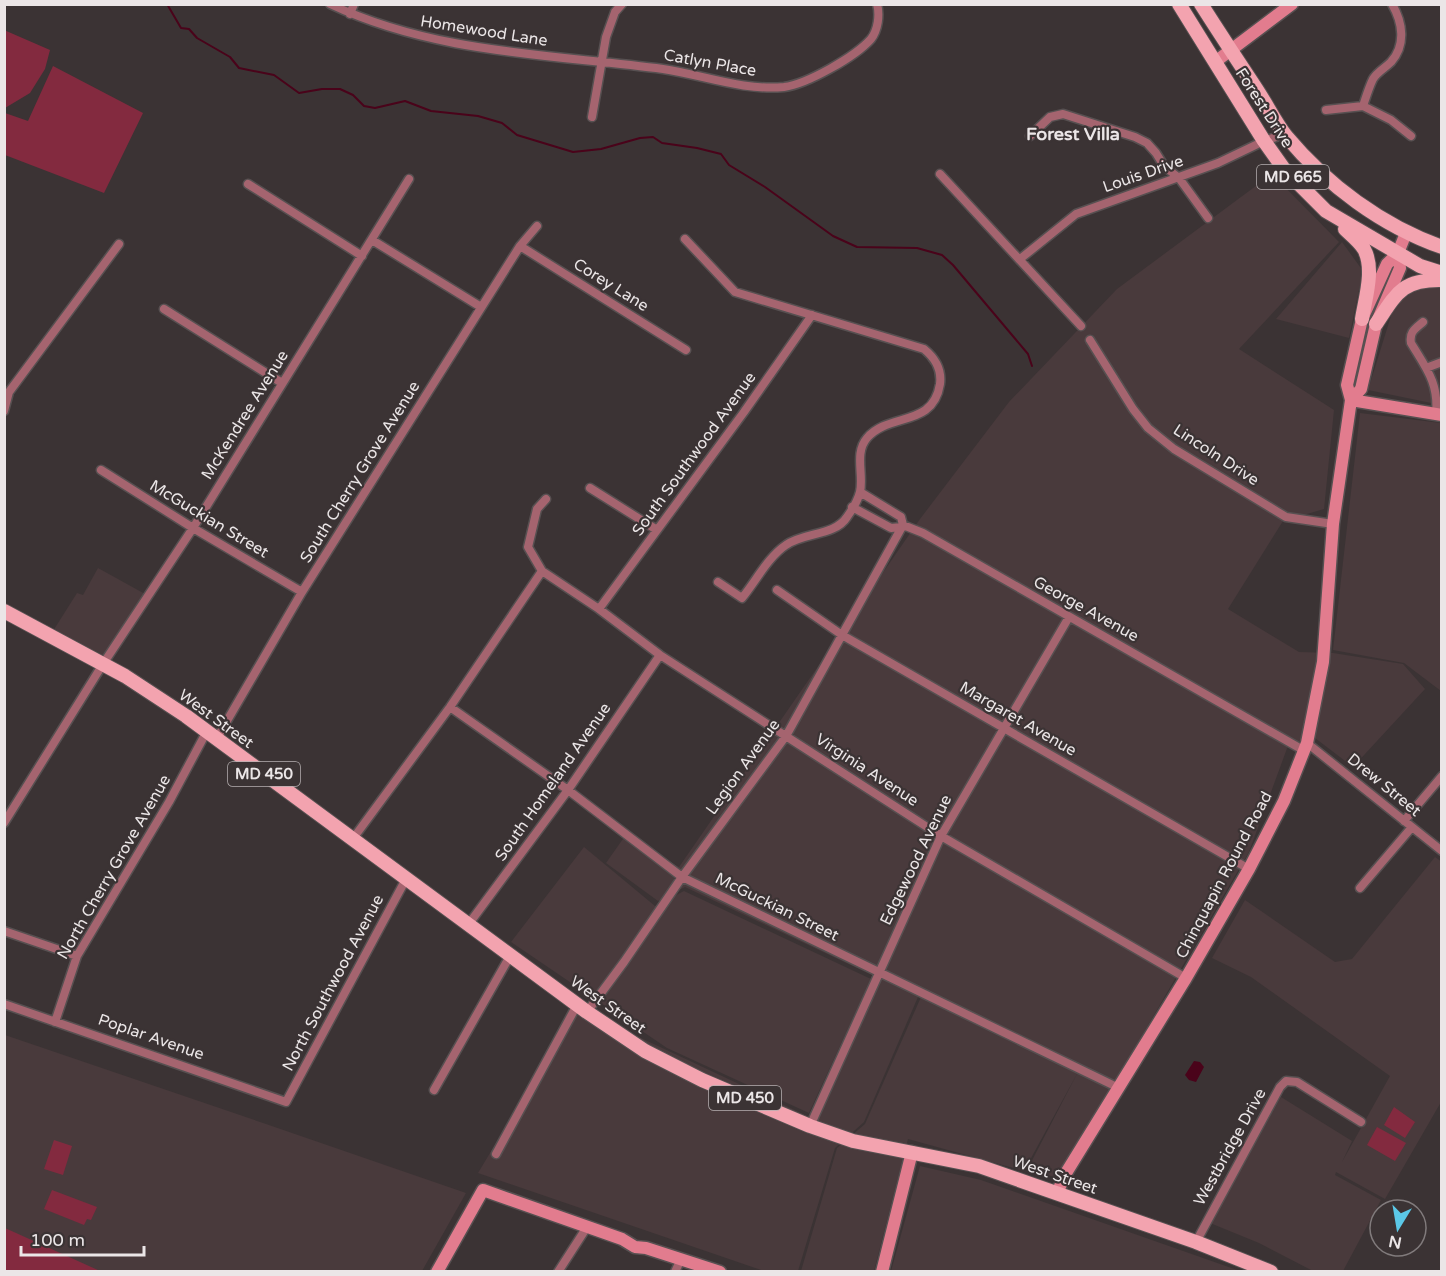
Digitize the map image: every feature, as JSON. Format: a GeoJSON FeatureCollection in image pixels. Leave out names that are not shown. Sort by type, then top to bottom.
{"type":"FeatureCollection","features":[{"type":"Feature","properties":{"kind":"main road","name":"Forest Drive"},"geometry":{"type":"LineString","coordinates":[[1179,4],[1264,141],[1284,169],[1326,211],[1398,253]]}},
{"type":"Feature","properties":{"kind":"main road","name":"Forest Drive"},"geometry":{"type":"LineString","coordinates":[[1201,4],[1285,134],[1311,164],[1346,194],[1407,233]]}},
{"type":"Feature","properties":{"kind":"main road"},"geometry":{"type":"LineString","coordinates":[[1215,62],[1292,4]]}},
{"type":"Feature","properties":{"kind":"main road"},"geometry":{"type":"LineString","coordinates":[[1326,211],[1359,242],[1368,260],[1369,272],[1362,319]]}},
{"type":"Feature","properties":{"kind":"main road","name":"MD 665"},"geometry":{"type":"LineString","coordinates":[[1407,233],[1442,247]]}},
{"type":"Feature","properties":{"kind":"main road","name":"Chinquapin Round Road"},"geometry":{"type":"LineString","coordinates":[[1058,1193],[1066,1173],[1186,978],[1249,869],[1284,801],[1305,746],[1323,662],[1333,524],[1351,399],[1347,385],[1362,319],[1387,264],[1398,253],[1407,233]]}},
{"type":"Feature","properties":{"kind":"main road","name":"MD 665"},"geometry":{"type":"LineString","coordinates":[[1398,253],[1420,266],[1442,273]]}},
{"type":"Feature","properties":{"kind":"main road","name":"Chinquapin Round Road"},"geometry":{"type":"LineString","coordinates":[[1351,399],[1361,389],[1376,324],[1400,268],[1398,253]]}},
{"type":"Feature","properties":{"kind":"main road"},"geometry":{"type":"LineString","coordinates":[[1376,324],[1396,293],[1404,287],[1420,281],[1442,280]]}},
{"type":"Feature","properties":{"kind":"main road"},"geometry":{"type":"LineString","coordinates":[[1351,399],[1439,415]]}},
{"type":"Feature","properties":{"kind":"main road","name":"West Street"},"geometry":{"type":"LineString","coordinates":[[4,611],[139,685],[212,735],[510,956],[645,1051],[702,1080],[810,1126],[853,1141],[979,1166],[1196,1242],[1271,1272]]}},
{"type":"Feature","properties":{"kind":"main road"},"geometry":{"type":"LineString","coordinates":[[882,1272],[912,1152]]}},
{"type":"Feature","properties":{"kind":"main road"},"geometry":{"type":"LineString","coordinates":[[437,1272],[483,1190],[622,1239],[638,1241],[646,1248],[720,1272]]}},
{"type":"Feature","properties":{"kind":"street","name":"Homewood Lane"},"geometry":{"type":"LineString","coordinates":[[330,4],[350,14],[431,40],[482,49],[603,63]]}},
{"type":"Feature","properties":{"kind":"street"},"geometry":{"type":"LineString","coordinates":[[350,14],[354,4]]}},
{"type":"Feature","properties":{"kind":"street"},"geometry":{"type":"LineString","coordinates":[[592,117],[606,37],[615,12],[622,4]]}},
{"type":"Feature","properties":{"kind":"street","name":"Catlyn Place"},"geometry":{"type":"LineString","coordinates":[[603,63],[676,71],[749,86],[786,87],[815,78],[870,40],[878,24],[877,4]]}},
{"type":"Feature","properties":{"kind":"street"},"geometry":{"type":"LineString","coordinates":[[1363,106],[1374,77],[1390,63],[1399,50],[1400,18],[1392,4]]}},
{"type":"Feature","properties":{"kind":"street"},"geometry":{"type":"LineString","coordinates":[[1326,110],[1363,106],[1392,120],[1412,136]]}},
{"type":"Feature","properties":{"kind":"street"},"geometry":{"type":"LineString","coordinates":[[1030,135],[1050,117],[1063,114],[1135,137],[1147,143],[1164,166],[1179,178],[1208,218]]}},
{"type":"Feature","properties":{"kind":"street","name":"Louis Drive"},"geometry":{"type":"LineString","coordinates":[[1020,259],[1076,214],[1179,178],[1285,134]]}},
{"type":"Feature","properties":{"kind":"street"},"geometry":{"type":"LineString","coordinates":[[940,174],[1081,326]]}},
{"type":"Feature","properties":{"kind":"street","name":"McKendree Avenue"},"geometry":{"type":"LineString","coordinates":[[4,823],[103,664],[193,528],[409,179]]}},
{"type":"Feature","properties":{"kind":"street"},"geometry":{"type":"LineString","coordinates":[[248,184],[362,256]]}},
{"type":"Feature","properties":{"kind":"street","name":"South Cherry Grove Avenue"},"geometry":{"type":"LineString","coordinates":[[212,735],[481,307],[520,246],[537,226]]}},
{"type":"Feature","properties":{"kind":"street"},"geometry":{"type":"LineString","coordinates":[[685,239],[735,292],[924,349],[939,366],[939,388],[933,404],[926,411],[882,428],[866,439],[861,455],[860,492],[847,518],[838,526],[802,536],[787,544],[774,556],[742,598],[718,582]]}},
{"type":"Feature","properties":{"kind":"street"},"geometry":{"type":"LineString","coordinates":[[372,240],[481,307]]}},
{"type":"Feature","properties":{"kind":"street"},"geometry":{"type":"LineString","coordinates":[[4,411],[7,391],[119,244]]}},
{"type":"Feature","properties":{"kind":"street","name":"Corey Lane"},"geometry":{"type":"LineString","coordinates":[[520,246],[686,350]]}},
{"type":"Feature","properties":{"kind":"street"},"geometry":{"type":"LineString","coordinates":[[164,309],[282,383]]}},
{"type":"Feature","properties":{"kind":"street","name":"South Southwood Avenue"},"geometry":{"type":"LineString","coordinates":[[599,609],[812,315]]}},
{"type":"Feature","properties":{"kind":"street"},"geometry":{"type":"LineString","coordinates":[[1423,322],[1412,332],[1411,343],[1431,376],[1439,415]]}},
{"type":"Feature","properties":{"kind":"street","name":"Lincoln Drive"},"geometry":{"type":"LineString","coordinates":[[1090,340],[1133,409],[1148,428],[1174,448],[1286,517],[1333,524]]}},
{"type":"Feature","properties":{"kind":"street"},"geometry":{"type":"LineString","coordinates":[[1426,368],[1442,362]]}},
{"type":"Feature","properties":{"kind":"street","name":"McGuckian Street"},"geometry":{"type":"LineString","coordinates":[[101,470],[193,528],[303,592]]}},
{"type":"Feature","properties":{"kind":"street"},"geometry":{"type":"LineString","coordinates":[[590,488],[657,530]]}},
{"type":"Feature","properties":{"kind":"street","name":"George Avenue"},"geometry":{"type":"LineString","coordinates":[[860,492],[901,517],[902,526],[923,533],[1069,617],[1305,746]]}},
{"type":"Feature","properties":{"kind":"street"},"geometry":{"type":"LineString","coordinates":[[352,840],[450,707],[542,571],[528,547],[537,510],[546,499]]}},
{"type":"Feature","properties":{"kind":"street"},"geometry":{"type":"LineString","coordinates":[[852,507],[891,528],[902,526]]}},
{"type":"Feature","properties":{"kind":"street","name":"Legion Avenue"},"geometry":{"type":"LineString","coordinates":[[496,1154],[582,1008],[624,962],[682,877],[786,736],[902,526]]}},
{"type":"Feature","properties":{"kind":"street","name":"Virginia Avenue"},"geometry":{"type":"LineString","coordinates":[[542,571],[599,609],[660,655],[941,836],[1186,978]]}},
{"type":"Feature","properties":{"kind":"street","name":"Margaret Avenue"},"geometry":{"type":"LineString","coordinates":[[777,590],[842,635],[1249,869]]}},
{"type":"Feature","properties":{"kind":"street","name":"Edgewood Avenue"},"geometry":{"type":"LineString","coordinates":[[810,1126],[941,836],[1069,617]]}},
{"type":"Feature","properties":{"kind":"street","name":"South Homeland Avenue"},"geometry":{"type":"LineString","coordinates":[[468,925],[568,790],[660,655]]}},
{"type":"Feature","properties":{"kind":"street","name":"McGuckian Street"},"geometry":{"type":"LineString","coordinates":[[450,707],[568,790],[682,877],[1119,1088]]}},
{"type":"Feature","properties":{"kind":"street","name":"North Cherry Grove Avenue"},"geometry":{"type":"LineString","coordinates":[[55,1022],[77,956],[212,735]]}},
{"type":"Feature","properties":{"kind":"street","name":"Drew Street"},"geometry":{"type":"LineString","coordinates":[[1305,746],[1442,851]]}},
{"type":"Feature","properties":{"kind":"street"},"geometry":{"type":"LineString","coordinates":[[1404,821],[1442,776]]}},
{"type":"Feature","properties":{"kind":"street"},"geometry":{"type":"LineString","coordinates":[[1360,888],[1412,828]]}},
{"type":"Feature","properties":{"kind":"street","name":"North Southwood Avenue"},"geometry":{"type":"LineString","coordinates":[[286,1102],[406,879]]}},
{"type":"Feature","properties":{"kind":"street"},"geometry":{"type":"LineString","coordinates":[[4,931],[77,956]]}},
{"type":"Feature","properties":{"kind":"street"},"geometry":{"type":"LineString","coordinates":[[434,1090],[510,956]]}},
{"type":"Feature","properties":{"kind":"street","name":"Poplar Avenue"},"geometry":{"type":"LineString","coordinates":[[4,1004],[286,1102]]}},
{"type":"Feature","properties":{"kind":"street","name":"Westbridge Drive"},"geometry":{"type":"LineString","coordinates":[[1196,1242],[1237,1163],[1280,1087],[1286,1081],[1297,1082],[1361,1122]]}},
{"type":"Feature","properties":{"kind":"street"},"geometry":{"type":"LineString","coordinates":[[558,1272],[587,1227]]}},
{"type":"Feature","properties":{"kind":"street"},"geometry":{"type":"LineString","coordinates":[[675,1272],[681,1259]]}},
{"type":"Feature","properties":{"kind":"shaded area"},"geometry":{"type":"Polygon","coordinates":[[[4,30],[50,50],[45,69],[30,93],[5,108],[4,30]]]}},
{"type":"Feature","properties":{"kind":"shaded area"},"geometry":{"type":"Polygon","coordinates":[[[53,66],[143,113],[104,193],[5,155],[5,113],[28,121],[53,66]]]}},
{"type":"Feature","properties":{"kind":"shaded area"},"geometry":{"type":"Polygon","coordinates":[[[1272,174],[1339,242],[1239,349],[1334,410],[1324,509],[1283,521],[1228,609],[1299,652],[1333,653],[1403,664],[1425,689],[1353,767],[1315,738],[1289,743],[1249,852],[1059,1178],[1027,1170],[1078,1072],[1024,1171],[908,1139],[874,1271],[801,1271],[837,1148],[865,1124],[921,997],[1044,1056],[921,990],[864,1122],[835,1148],[798,1271],[764,1271],[478,1173],[577,1008],[816,1120],[876,977],[685,887],[658,901],[606,863],[625,836],[679,867],[920,519],[1009,402],[1117,289],[1272,174]]]}},
{"type":"Feature","properties":{"kind":"shaded area"},"geometry":{"type":"Polygon","coordinates":[[[1342,242],[1363,271],[1349,338],[1276,319],[1342,242]]]}},
{"type":"Feature","properties":{"kind":"shaded area"},"geometry":{"type":"Polygon","coordinates":[[[1423,282],[1441,285],[1441,405],[1368,390],[1395,303],[1423,282]]]}},
{"type":"Feature","properties":{"kind":"shaded area"},"geometry":{"type":"Polygon","coordinates":[[[1360,413],[1441,423],[1441,691],[1404,663],[1333,650],[1360,413]]]}},
{"type":"Feature","properties":{"kind":"shaded area"},"geometry":{"type":"Polygon","coordinates":[[[98,568],[145,594],[103,660],[53,631],[77,593],[83,595],[98,568]]]}},
{"type":"Feature","properties":{"kind":"shaded area"},"geometry":{"type":"Polygon","coordinates":[[[584,847],[655,906],[684,891],[871,979],[809,1113],[667,1048],[511,942],[584,847]]]}},
{"type":"Feature","properties":{"kind":"shaded area"},"geometry":{"type":"Polygon","coordinates":[[[1435,857],[1442,862],[1441,1102],[1386,1198],[1336,1172],[1335,1175],[1377,1198],[1368,1198],[1368,1224],[1343,1271],[1313,1271],[1259,1243],[1210,1223],[1281,1097],[1352,1141],[1342,1162],[1390,1076],[1251,977],[1212,958],[1245,900],[1335,962],[1352,959],[1435,857]]]}},
{"type":"Feature","properties":{"kind":"shaded area"},"geometry":{"type":"Polygon","coordinates":[[[5,1035],[466,1193],[422,1271],[5,1272],[5,1035]]]}},
{"type":"Feature","properties":{"kind":"shaded area"},"geometry":{"type":"Polygon","coordinates":[[[1194,1061],[1200,1062],[1204,1067],[1196,1082],[1189,1080],[1185,1075],[1194,1061]]]}},
{"type":"Feature","properties":{"kind":"shaded area"},"geometry":{"type":"Polygon","coordinates":[[[1394,1107],[1415,1122],[1405,1138],[1384,1125],[1394,1107]]]}},
{"type":"Feature","properties":{"kind":"shaded area"},"geometry":{"type":"Polygon","coordinates":[[[1377,1127],[1406,1143],[1395,1161],[1367,1145],[1377,1127]]]}},
{"type":"Feature","properties":{"kind":"shaded area"},"geometry":{"type":"Polygon","coordinates":[[[54,1140],[72,1146],[63,1175],[44,1169],[54,1140]]]}},
{"type":"Feature","properties":{"kind":"shaded area"},"geometry":{"type":"Polygon","coordinates":[[[920,1166],[981,1180],[1240,1271],[891,1271],[920,1166]]]}},
{"type":"Feature","properties":{"kind":"shaded area"},"geometry":{"type":"Polygon","coordinates":[[[52,1190],[97,1207],[91,1220],[87,1219],[84,1225],[44,1209],[52,1190]]]}},
{"type":"Feature","properties":{"kind":"shaded area"},"geometry":{"type":"Polygon","coordinates":[[[5,1228],[100,1271],[5,1271],[5,1228]]]}},
{"type":"Feature","properties":{"kind":"waterway"},"geometry":{"type":"LineString","coordinates":[[167,4],[181,28],[189,29],[197,38],[230,57],[239,68],[274,75],[299,93],[340,89],[353,95],[364,106],[375,108],[405,101],[431,111],[478,116],[502,123],[517,135],[573,152],[601,149],[640,138],[653,137],[662,143],[721,154],[729,165],[765,187],[833,236],[857,247],[917,248],[942,255],[1028,354],[1032,366]]}},
{"type":"Feature","properties":{"kind":"district","name":"Forest Villa"},"geometry":{"type":"Point","coordinates":[1073,134]}}]}
